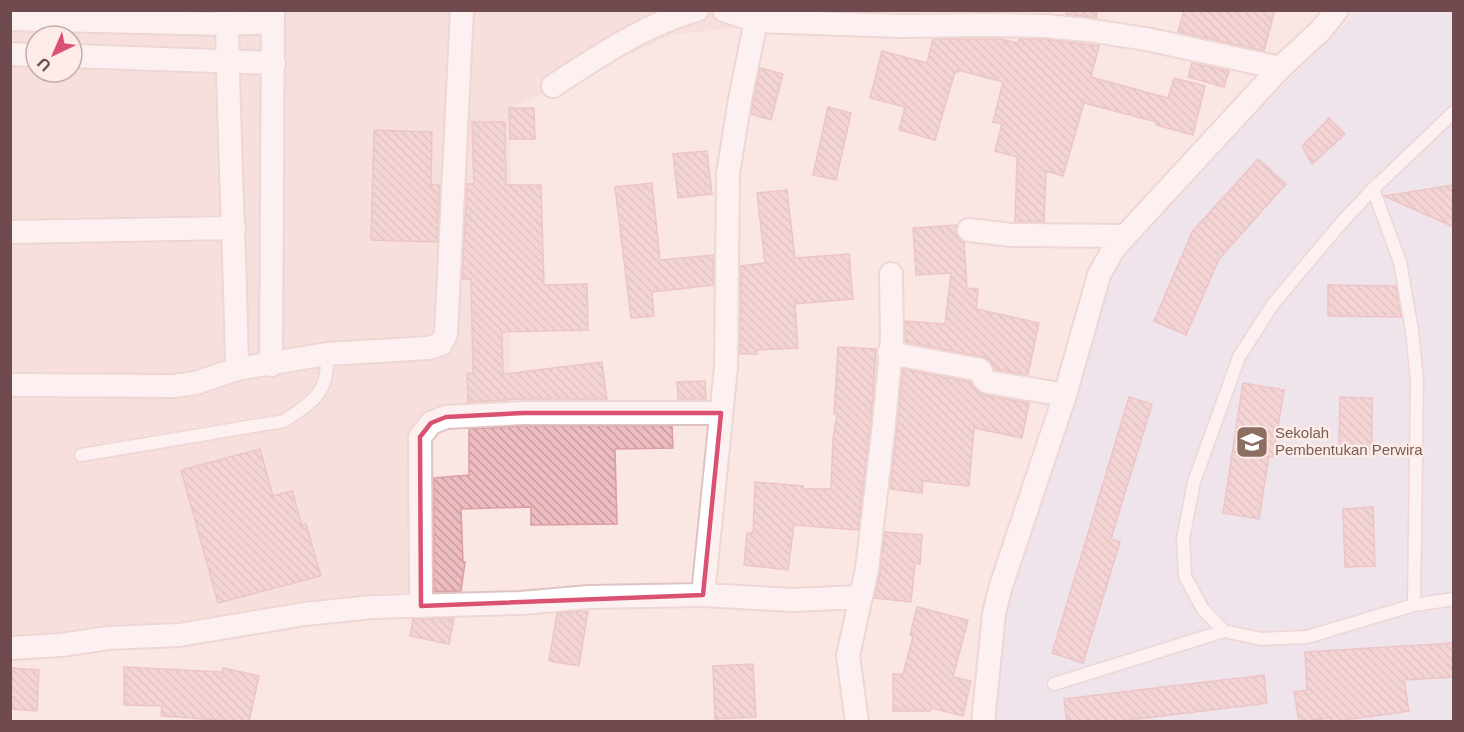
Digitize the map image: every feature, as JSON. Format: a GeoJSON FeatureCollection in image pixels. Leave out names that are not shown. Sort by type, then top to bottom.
{"type":"FeatureCollection","features":[{"type":"Feature","properties":{"kind":"street"},"geometry":{"type":"LineString","coordinates":[[553,86],[632,38],[697,10]]}},
{"type":"Feature","properties":{"kind":"street"},"geometry":{"type":"LineString","coordinates":[[724,10],[756,21],[902,26],[1046,26],[1146,39],[1280,68]]}},
{"type":"Feature","properties":{"kind":"street"},"geometry":{"type":"LineString","coordinates":[[983,722],[994,614],[998,598],[1065,395],[1099,275],[1113,250],[1125,236],[1280,68],[1321,30],[1337,10]]}},
{"type":"Feature","properties":{"kind":"street"},"geometry":{"type":"LineString","coordinates":[[10,385],[173,386],[196,383],[237,369],[327,354],[429,348],[441,344],[446,334],[466,12]]}},
{"type":"Feature","properties":{"kind":"street"},"geometry":{"type":"LineString","coordinates":[[10,19],[273,16],[271,365]]}},
{"type":"Feature","properties":{"kind":"street"},"geometry":{"type":"LineString","coordinates":[[227,17],[237,369]]}},
{"type":"Feature","properties":{"kind":"street"},"geometry":{"type":"LineString","coordinates":[[703,595],[726,367],[728,174],[756,21]]}},
{"type":"Feature","properties":{"kind":"street"},"geometry":{"type":"LineString","coordinates":[[84,56],[274,63]]}},
{"type":"Feature","properties":{"kind":"street"},"geometry":{"type":"LineString","coordinates":[[10,232],[234,228]]}},
{"type":"Feature","properties":{"kind":"street"},"geometry":{"type":"LineString","coordinates":[[969,230],[1011,235],[1125,236]]}},
{"type":"Feature","properties":{"kind":"street"},"geometry":{"type":"LineString","coordinates":[[857,722],[848,656],[867,569],[884,424],[892,339],[891,274]]}},
{"type":"Feature","properties":{"kind":"street"},"geometry":{"type":"LineString","coordinates":[[889,353],[980,370],[988,382],[1065,395]]}},
{"type":"Feature","properties":{"kind":"street"},"geometry":{"type":"LineString","coordinates":[[421,606],[420,437],[431,423],[446,417],[523,413],[721,413]]}},
{"type":"Feature","properties":{"kind":"street"},"geometry":{"type":"LineString","coordinates":[[10,648],[61,645],[109,638],[179,635],[305,614],[373,607],[522,603],[589,597],[703,595],[793,600],[860,597]]}},
{"type":"Feature","properties":{"kind":"lane"},"geometry":{"type":"LineString","coordinates":[[1224,631],[1203,608],[1185,576],[1183,539],[1194,482],[1239,357],[1273,304],[1342,222],[1373,189],[1454,112]]}},
{"type":"Feature","properties":{"kind":"lane"},"geometry":{"type":"LineString","coordinates":[[1373,189],[1400,262],[1416,370],[1414,605]]}},
{"type":"Feature","properties":{"kind":"lane"},"geometry":{"type":"LineString","coordinates":[[81,454],[284,421],[305,407],[321,391],[328,371],[327,354]]}},
{"type":"Feature","properties":{"kind":"lane"},"geometry":{"type":"LineString","coordinates":[[1054,684],[1224,631],[1261,639],[1307,637],[1414,605],[1454,599]]}},
{"type":"Feature","properties":{"kind":"highlighted area"},"geometry":{"type":"Polygon","coordinates":[[[523,413],[721,413],[703,595],[421,606],[420,437],[431,423],[446,417],[523,413]]]}},
{"type":"Feature","properties":{"kind":"shaded area"},"geometry":{"type":"Polygon","coordinates":[[[11,11],[739,11],[735,28],[672,35],[510,109],[511,418],[426,419],[434,608],[11,648],[11,11]]]}},
{"type":"Feature","properties":{"kind":"shaded area","name":"Sekolah Pembentukan Perwira"},"geometry":{"type":"Polygon","coordinates":[[[1358,11],[1453,11],[1453,721],[992,722],[1012,585],[1090,299],[1140,227],[1358,11]]]}},
{"type":"Feature","properties":{"kind":"building"},"geometry":{"type":"Polygon","coordinates":[[[1067,10],[1098,10],[1096,18],[1066,14],[1067,10]]]}},
{"type":"Feature","properties":{"kind":"building"},"geometry":{"type":"Polygon","coordinates":[[[1184,10],[1275,10],[1264,51],[1178,32],[1184,10]]]}},
{"type":"Feature","properties":{"kind":"building"},"geometry":{"type":"Polygon","coordinates":[[[933,39],[1001,39],[1018,43],[1019,39],[1045,39],[1099,46],[1091,77],[1168,98],[1174,78],[1205,86],[1193,135],[1156,125],[1157,122],[1084,103],[1063,176],[1046,171],[1044,222],[1015,222],[1017,157],[995,151],[1002,124],[993,122],[1003,82],[958,70],[955,72],[935,140],[899,130],[905,107],[870,98],[882,51],[927,63],[933,39]]]}},
{"type":"Feature","properties":{"kind":"building"},"geometry":{"type":"Polygon","coordinates":[[[1192,63],[1229,71],[1224,87],[1188,77],[1192,63]]]}},
{"type":"Feature","properties":{"kind":"building"},"geometry":{"type":"Polygon","coordinates":[[[760,68],[783,74],[771,120],[751,114],[760,68]]]}},
{"type":"Feature","properties":{"kind":"building"},"geometry":{"type":"Polygon","coordinates":[[[828,107],[851,113],[836,180],[813,175],[828,107]]]}},
{"type":"Feature","properties":{"kind":"building"},"geometry":{"type":"Polygon","coordinates":[[[509,108],[534,108],[535,139],[510,139],[509,108]]]}},
{"type":"Feature","properties":{"kind":"building"},"geometry":{"type":"Polygon","coordinates":[[[1329,118],[1345,134],[1312,164],[1302,146],[1329,118]]]}},
{"type":"Feature","properties":{"kind":"building"},"geometry":{"type":"Polygon","coordinates":[[[472,122],[505,122],[506,185],[541,185],[544,285],[587,284],[588,330],[502,332],[503,374],[602,362],[607,399],[523,399],[468,402],[467,373],[473,373],[471,279],[462,279],[467,184],[474,184],[472,122]]]}},
{"type":"Feature","properties":{"kind":"building"},"geometry":{"type":"Polygon","coordinates":[[[374,130],[432,132],[431,185],[440,185],[437,242],[371,240],[374,130]]]}},
{"type":"Feature","properties":{"kind":"building"},"geometry":{"type":"Polygon","coordinates":[[[707,151],[712,194],[678,198],[673,154],[707,151]]]}},
{"type":"Feature","properties":{"kind":"building"},"geometry":{"type":"Polygon","coordinates":[[[1258,159],[1286,184],[1219,259],[1186,335],[1154,321],[1192,232],[1258,159]]]}},
{"type":"Feature","properties":{"kind":"building"},"geometry":{"type":"Polygon","coordinates":[[[652,183],[660,260],[714,255],[713,285],[652,292],[654,316],[631,318],[615,187],[652,183]]]}},
{"type":"Feature","properties":{"kind":"building"},"geometry":{"type":"Polygon","coordinates":[[[1454,185],[1454,227],[1384,196],[1454,185]]]}},
{"type":"Feature","properties":{"kind":"building"},"geometry":{"type":"Polygon","coordinates":[[[787,190],[795,258],[849,254],[853,299],[795,304],[798,348],[757,350],[757,354],[740,354],[741,266],[765,263],[757,193],[787,190]]]}},
{"type":"Feature","properties":{"kind":"building"},"geometry":{"type":"Polygon","coordinates":[[[957,225],[957,236],[964,242],[967,288],[978,289],[976,309],[1039,323],[1028,375],[995,369],[989,360],[983,357],[905,342],[905,321],[945,324],[951,273],[916,275],[913,228],[957,225]]]}},
{"type":"Feature","properties":{"kind":"building"},"geometry":{"type":"Polygon","coordinates":[[[1328,285],[1396,286],[1401,317],[1328,316],[1328,285]]]}},
{"type":"Feature","properties":{"kind":"building"},"geometry":{"type":"Polygon","coordinates":[[[838,347],[876,349],[871,423],[858,530],[794,525],[788,570],[744,565],[747,533],[753,533],[755,482],[803,486],[803,489],[831,489],[833,439],[837,414],[834,414],[838,347]]]}},
{"type":"Feature","properties":{"kind":"building"},"geometry":{"type":"Polygon","coordinates":[[[903,369],[970,382],[976,390],[985,395],[1029,403],[1022,438],[974,428],[969,486],[923,481],[922,493],[890,489],[903,369]]]}},
{"type":"Feature","properties":{"kind":"building"},"geometry":{"type":"Polygon","coordinates":[[[705,381],[706,399],[678,399],[677,382],[705,381]]]}},
{"type":"Feature","properties":{"kind":"building"},"geometry":{"type":"Polygon","coordinates":[[[1243,383],[1284,390],[1273,457],[1269,456],[1259,519],[1223,513],[1243,383]]]}},
{"type":"Feature","properties":{"kind":"building"},"geometry":{"type":"Polygon","coordinates":[[[1129,397],[1152,404],[1111,539],[1120,542],[1083,663],[1052,653],[1129,397]]]}},
{"type":"Feature","properties":{"kind":"building"},"geometry":{"type":"Polygon","coordinates":[[[1340,397],[1372,398],[1372,450],[1339,450],[1340,397]]]}},
{"type":"Feature","properties":{"kind":"building"},"geometry":{"type":"Polygon","coordinates":[[[523,426],[672,426],[673,448],[615,449],[617,524],[531,525],[531,507],[461,509],[463,562],[465,562],[461,591],[434,592],[434,478],[469,475],[469,429],[523,426]]]}},
{"type":"Feature","properties":{"kind":"building"},"geometry":{"type":"Polygon","coordinates":[[[260,449],[273,496],[292,491],[302,525],[306,524],[321,576],[218,603],[181,470],[260,449]]]}},
{"type":"Feature","properties":{"kind":"building"},"geometry":{"type":"Polygon","coordinates":[[[1373,507],[1375,566],[1345,567],[1343,509],[1373,507]]]}},
{"type":"Feature","properties":{"kind":"building"},"geometry":{"type":"Polygon","coordinates":[[[885,532],[922,535],[920,564],[915,563],[911,602],[875,598],[885,532]]]}},
{"type":"Feature","properties":{"kind":"building"},"geometry":{"type":"Polygon","coordinates":[[[917,607],[968,620],[953,677],[971,681],[963,716],[932,708],[930,711],[893,711],[893,674],[903,674],[913,636],[910,635],[917,607]]]}},
{"type":"Feature","properties":{"kind":"building"},"geometry":{"type":"Polygon","coordinates":[[[588,612],[579,666],[549,661],[557,613],[588,612]]]}},
{"type":"Feature","properties":{"kind":"building"},"geometry":{"type":"Polygon","coordinates":[[[454,618],[449,644],[410,636],[413,619],[454,618]]]}},
{"type":"Feature","properties":{"kind":"building"},"geometry":{"type":"Polygon","coordinates":[[[1454,643],[1454,677],[1404,680],[1409,711],[1331,722],[1331,718],[1299,722],[1294,692],[1307,690],[1305,652],[1454,643]]]}},
{"type":"Feature","properties":{"kind":"building"},"geometry":{"type":"Polygon","coordinates":[[[753,664],[756,717],[715,719],[713,666],[753,664]]]}},
{"type":"Feature","properties":{"kind":"building"},"geometry":{"type":"Polygon","coordinates":[[[124,667],[222,672],[223,668],[259,676],[249,722],[161,716],[162,706],[124,705],[124,667]]]}},
{"type":"Feature","properties":{"kind":"building"},"geometry":{"type":"Polygon","coordinates":[[[12,668],[39,670],[37,711],[10,709],[12,668]]]}},
{"type":"Feature","properties":{"kind":"building"},"geometry":{"type":"Polygon","coordinates":[[[1264,675],[1267,703],[1113,722],[1067,722],[1064,699],[1264,675]]]}},
{"type":"Feature","properties":{"kind":"place","name":"Sekolah Pembentukan Perwira"},"geometry":{"type":"Point","coordinates":[1252,442]}}]}
